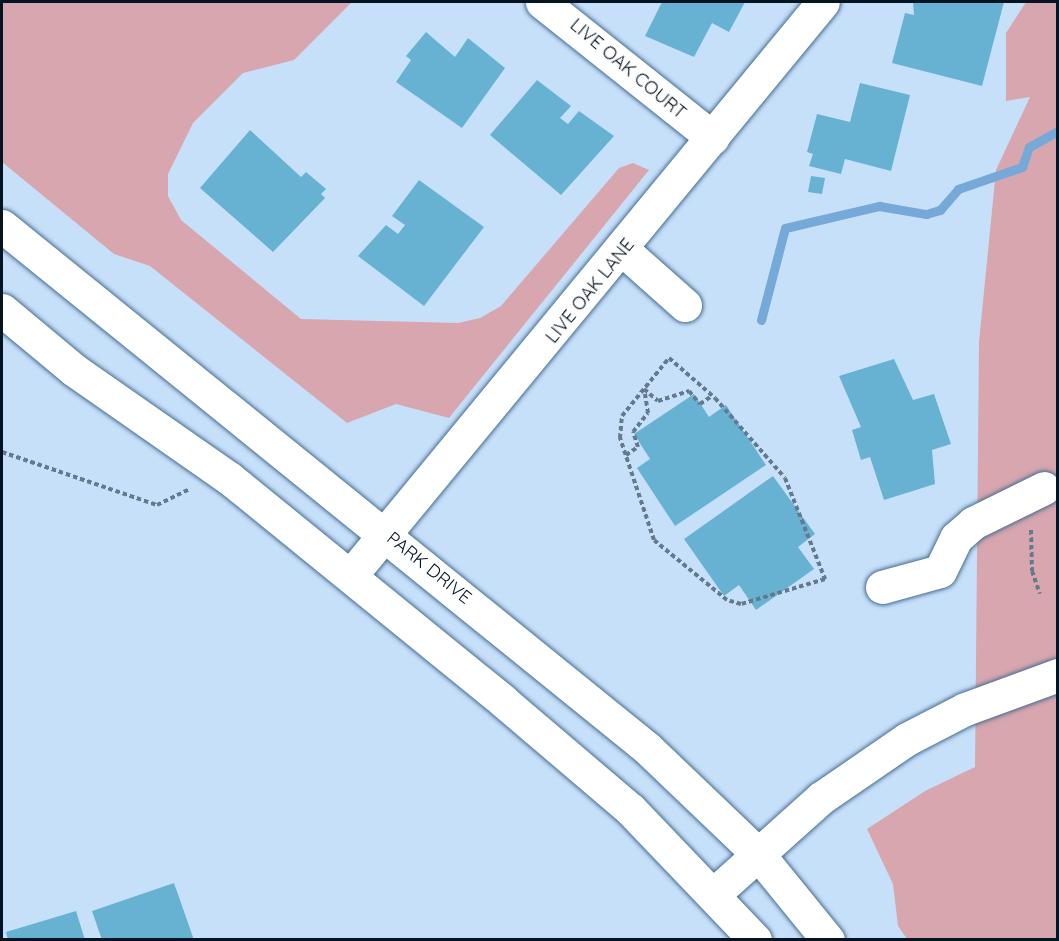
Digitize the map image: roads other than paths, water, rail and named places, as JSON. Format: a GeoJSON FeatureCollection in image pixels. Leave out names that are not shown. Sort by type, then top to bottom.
{"type":"FeatureCollection","features":[{"type":"Feature","properties":{"kind":"street","name":"LIVE OAK COURT"},"geometry":{"type":"LineString","coordinates":[[542,2],[713,138]]}},
{"type":"Feature","properties":{"kind":"street","name":"LIVE OAK LANE"},"geometry":{"type":"LineString","coordinates":[[351,575],[623,250],[823,2]]}},
{"type":"Feature","properties":{"kind":"street","name":"PARK DRIVE"},"geometry":{"type":"LineString","coordinates":[[2,226],[387,533],[647,748],[758,854],[828,939]]}},
{"type":"Feature","properties":{"kind":"street"},"geometry":{"type":"LineString","coordinates":[[623,250],[685,305]]}},
{"type":"Feature","properties":{"kind":"street"},"geometry":{"type":"LineString","coordinates":[[2,310],[74,370],[217,469],[351,575],[630,809],[715,893],[755,939]]}},
{"type":"Feature","properties":{"kind":"street"},"geometry":{"type":"LineString","coordinates":[[882,587],[940,571],[956,538],[973,523],[1044,488]]}},
{"type":"Feature","properties":{"kind":"street"},"geometry":{"type":"LineString","coordinates":[[715,893],[843,781],[907,739],[965,709],[1058,675]]}},
{"type":"Feature","properties":{"kind":"waterway"},"geometry":{"type":"LineString","coordinates":[[761,320],[785,228],[879,206],[926,214],[940,210],[958,189],[1022,167],[1029,147],[1058,131]]}}]}
